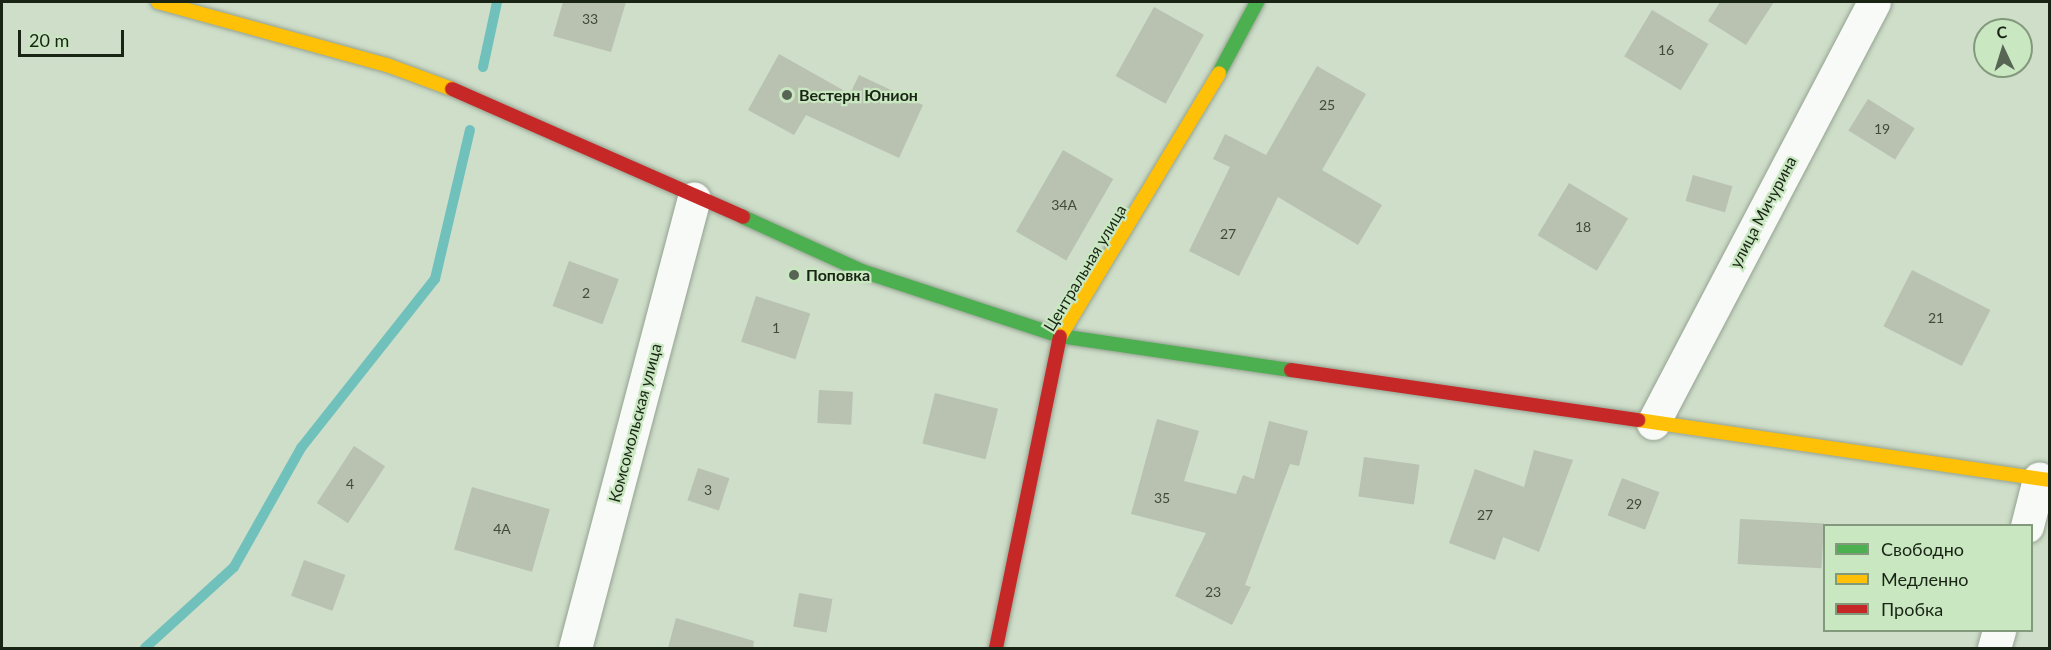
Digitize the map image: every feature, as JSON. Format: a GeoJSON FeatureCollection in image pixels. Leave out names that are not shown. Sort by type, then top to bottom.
{"type":"FeatureCollection","features":[{"type":"Feature","properties":{"kind":"street"},"geometry":{"type":"LineString","coordinates":[[158,2],[442,85],[505,108],[694,198],[862,271],[1060,336],[2044,480],[2027,524]]}},
{"type":"Feature","properties":{"kind":"street","name":"Центральная улица"},"geometry":{"type":"LineString","coordinates":[[996,648],[1060,336],[1182,142],[1257,2]]}},
{"type":"Feature","properties":{"kind":"street","name":"улица Мичурина"},"geometry":{"type":"LineString","coordinates":[[1653,423],[1874,2]]}},
{"type":"Feature","properties":{"kind":"street","name":"Комсомольская улица"},"geometry":{"type":"LineString","coordinates":[[575,648],[694,198]]}},
{"type":"Feature","properties":{"kind":"street"},"geometry":{"type":"LineString","coordinates":[[1994,648],[1998,632]]}},
{"type":"Feature","properties":{"kind":"building"},"geometry":{"type":"Polygon","coordinates":[[[563,2],[626,2],[611,52],[553,36],[563,2]]]}},
{"type":"Feature","properties":{"kind":"building"},"geometry":{"type":"Polygon","coordinates":[[[1720,2],[1774,2],[1746,45],[1708,21],[1720,2]]]}},
{"type":"Feature","properties":{"kind":"building"},"geometry":{"type":"Polygon","coordinates":[[[1154,7],[1204,35],[1166,104],[1116,76],[1154,7]]]}},
{"type":"Feature","properties":{"kind":"building"},"geometry":{"type":"Polygon","coordinates":[[[1652,10],[1709,44],[1681,90],[1624,56],[1652,10]]]}},
{"type":"Feature","properties":{"kind":"building"},"geometry":{"type":"Polygon","coordinates":[[[779,54],[850,94],[859,75],[923,105],[899,158],[806,115],[794,135],[748,110],[779,54]]]}},
{"type":"Feature","properties":{"kind":"building"},"geometry":{"type":"Polygon","coordinates":[[[1317,66],[1366,94],[1322,170],[1382,205],[1358,245],[1278,197],[1239,276],[1189,251],[1230,167],[1213,159],[1225,134],[1266,155],[1317,66]]]}},
{"type":"Feature","properties":{"kind":"building"},"geometry":{"type":"Polygon","coordinates":[[[1868,99],[1915,128],[1895,160],[1848,130],[1868,99]]]}},
{"type":"Feature","properties":{"kind":"building"},"geometry":{"type":"Polygon","coordinates":[[[1063,150],[1113,179],[1066,260],[1016,231],[1063,150]]]}},
{"type":"Feature","properties":{"kind":"building"},"geometry":{"type":"Polygon","coordinates":[[[1693,175],[1732,186],[1725,212],[1686,201],[1693,175]]]}},
{"type":"Feature","properties":{"kind":"building"},"geometry":{"type":"Polygon","coordinates":[[[1569,183],[1628,219],[1597,271],[1538,235],[1569,183]]]}},
{"type":"Feature","properties":{"kind":"building"},"geometry":{"type":"Polygon","coordinates":[[[569,261],[619,279],[602,324],[553,306],[569,261]]]}},
{"type":"Feature","properties":{"kind":"building"},"geometry":{"type":"Polygon","coordinates":[[[1912,270],[1990,310],[1962,366],[1883,326],[1912,270]]]}},
{"type":"Feature","properties":{"kind":"building"},"geometry":{"type":"Polygon","coordinates":[[[756,296],[810,314],[795,359],[741,342],[756,296]]]}},
{"type":"Feature","properties":{"kind":"building"},"geometry":{"type":"Polygon","coordinates":[[[819,390],[853,392],[851,425],[817,423],[819,390]]]}},
{"type":"Feature","properties":{"kind":"building"},"geometry":{"type":"Polygon","coordinates":[[[935,393],[998,409],[985,459],[922,443],[935,393]]]}},
{"type":"Feature","properties":{"kind":"building"},"geometry":{"type":"Polygon","coordinates":[[[1157,419],[1199,431],[1184,481],[1236,494],[1243,475],[1254,479],[1269,421],[1308,431],[1299,466],[1290,464],[1245,585],[1251,587],[1232,625],[1175,596],[1206,533],[1131,514],[1157,419]]]}},
{"type":"Feature","properties":{"kind":"building"},"geometry":{"type":"Polygon","coordinates":[[[354,446],[385,466],[348,523],[317,503],[354,446]]]}},
{"type":"Feature","properties":{"kind":"building"},"geometry":{"type":"Polygon","coordinates":[[[1534,450],[1573,460],[1539,552],[1503,537],[1495,560],[1449,543],[1475,469],[1524,487],[1534,450]]]}},
{"type":"Feature","properties":{"kind":"building"},"geometry":{"type":"Polygon","coordinates":[[[1364,457],[1419,465],[1414,504],[1358,497],[1364,457]]]}},
{"type":"Feature","properties":{"kind":"building"},"geometry":{"type":"Polygon","coordinates":[[[698,468],[729,478],[719,511],[687,500],[698,468]]]}},
{"type":"Feature","properties":{"kind":"building"},"geometry":{"type":"Polygon","coordinates":[[[1622,478],[1659,492],[1645,530],[1608,515],[1622,478]]]}},
{"type":"Feature","properties":{"kind":"building"},"geometry":{"type":"Polygon","coordinates":[[[472,487],[550,509],[532,572],[454,549],[472,487]]]}},
{"type":"Feature","properties":{"kind":"building"},"geometry":{"type":"Polygon","coordinates":[[[1740,519],[1824,523],[1822,568],[1738,564],[1740,519]]]}},
{"type":"Feature","properties":{"kind":"building"},"geometry":{"type":"Polygon","coordinates":[[[304,560],[345,575],[332,611],[291,596],[304,560]]]}},
{"type":"Feature","properties":{"kind":"building"},"geometry":{"type":"Polygon","coordinates":[[[799,593],[832,599],[827,632],[793,626],[799,593]]]}},
{"type":"Feature","properties":{"kind":"building"},"geometry":{"type":"Polygon","coordinates":[[[676,618],[754,641],[753,648],[668,648],[676,618]]]}},
{"type":"Feature","properties":{"kind":"waterway"},"geometry":{"type":"LineString","coordinates":[[483,67],[497,2]]}},
{"type":"Feature","properties":{"kind":"waterway"},"geometry":{"type":"LineString","coordinates":[[145,648],[234,567],[301,448],[435,279],[470,130]]}},
{"type":"Feature","properties":{"kind":"traffic: fast"},"geometry":{"type":"LineString","coordinates":[[1219,73],[1257,2]]}},
{"type":"Feature","properties":{"kind":"traffic: fast"},"geometry":{"type":"LineString","coordinates":[[743,217],[862,271],[1060,336],[1291,370]]}},
{"type":"Feature","properties":{"kind":"traffic: slow"},"geometry":{"type":"LineString","coordinates":[[158,2],[387,65],[452,89]]}},
{"type":"Feature","properties":{"kind":"traffic: slow"},"geometry":{"type":"LineString","coordinates":[[1060,337],[1219,73]]}},
{"type":"Feature","properties":{"kind":"traffic: slow"},"geometry":{"type":"LineString","coordinates":[[1638,420],[2050,480]]}},
{"type":"Feature","properties":{"kind":"traffic: jam"},"geometry":{"type":"LineString","coordinates":[[452,89],[743,217]]}},
{"type":"Feature","properties":{"kind":"traffic: jam"},"geometry":{"type":"LineString","coordinates":[[996,648],[1060,337]]}},
{"type":"Feature","properties":{"kind":"traffic: jam"},"geometry":{"type":"LineString","coordinates":[[1291,370],[1638,420]]}},
{"type":"Feature","properties":{"kind":"place","name":"Вестерн Юнион"},"geometry":{"type":"Point","coordinates":[787,95]}},
{"type":"Feature","properties":{"kind":"place","name":"Поповка"},"geometry":{"type":"Point","coordinates":[794,275]}}]}
